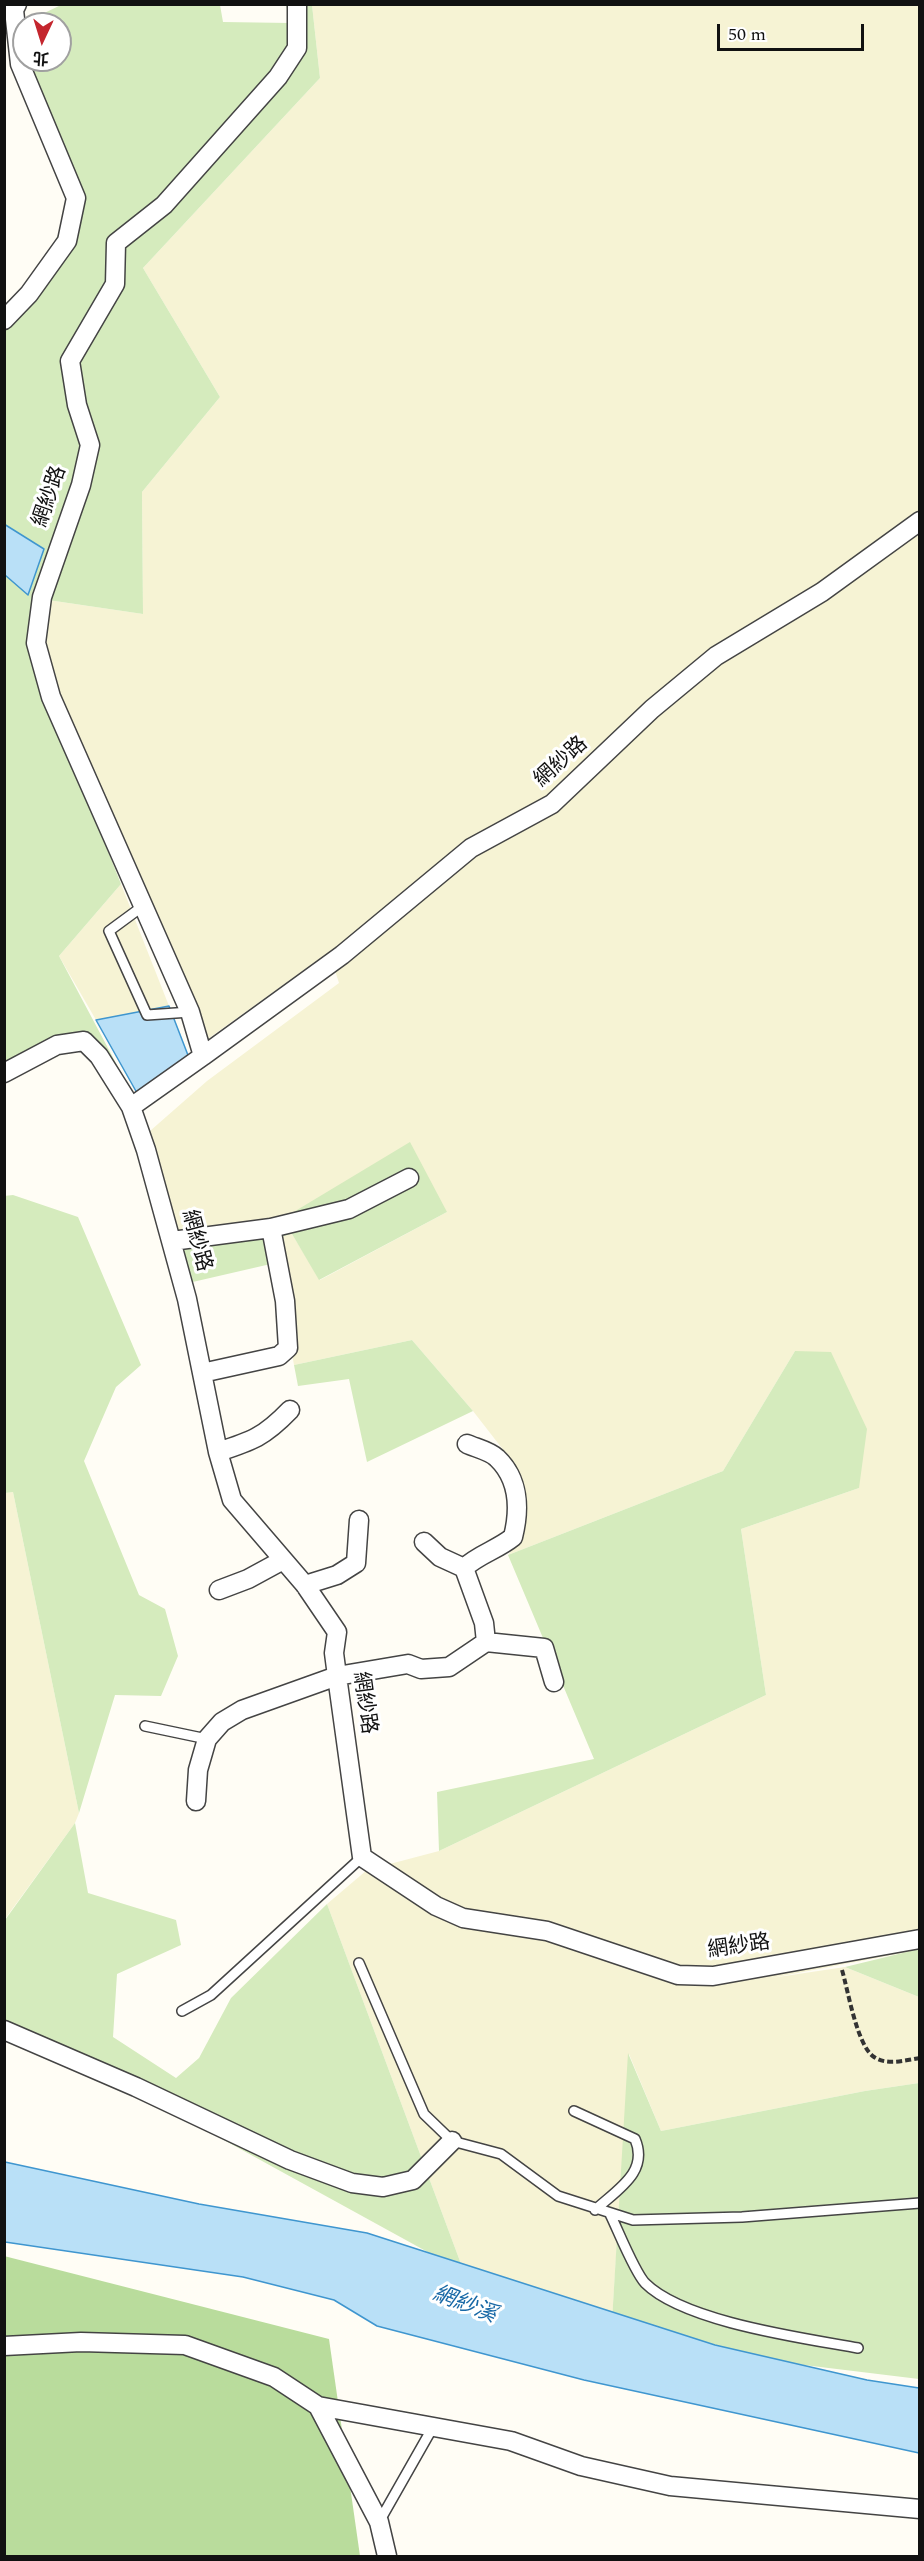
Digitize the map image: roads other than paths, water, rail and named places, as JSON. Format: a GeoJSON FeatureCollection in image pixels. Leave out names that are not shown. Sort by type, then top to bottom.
{"type":"FeatureCollection","features":[{"type":"Feature","properties":{"kind":"street"},"geometry":{"type":"LineString","coordinates":[[4,320],[29,294],[67,241],[76,198],[20,64],[14,10],[17,4]]}},
{"type":"Feature","properties":{"kind":"street","name":"網紗路"},"geometry":{"type":"LineString","coordinates":[[203,1056],[190,1012],[51,697],[36,643],[42,597],[81,485],[90,445],[77,405],[70,361],[116,284],[116,243],[164,205],[278,77],[297,48],[297,4]]}},
{"type":"Feature","properties":{"kind":"street","name":"網紗路"},"geometry":{"type":"LineString","coordinates":[[920,520],[822,592],[716,656],[652,709],[552,804],[471,848],[342,955],[131,1107],[172,1241],[218,1452],[232,1500],[305,1586],[337,1632],[334,1653],[336,1676],[362,1857],[436,1906],[463,1918],[547,1930],[678,1975],[713,1976],[920,1939]]}},
{"type":"Feature","properties":{"kind":"street"},"geometry":{"type":"LineString","coordinates":[[4,1073],[57,1045],[84,1041],[99,1056],[131,1107]]}},
{"type":"Feature","properties":{"kind":"street"},"geometry":{"type":"LineString","coordinates":[[172,1241],[271,1228],[349,1209],[409,1178]]}},
{"type":"Feature","properties":{"kind":"street"},"geometry":{"type":"LineString","coordinates":[[202,1373],[279,1356],[288,1348],[285,1301],[271,1228]]}},
{"type":"Feature","properties":{"kind":"street"},"geometry":{"type":"LineString","coordinates":[[218,1452],[252,1441],[270,1431],[290,1410]]}},
{"type":"Feature","properties":{"kind":"street"},"geometry":{"type":"LineString","coordinates":[[464,1568],[476,1557],[497,1550],[513,1537],[517,1511],[515,1483],[496,1456],[467,1444]]}},
{"type":"Feature","properties":{"kind":"street"},"geometry":{"type":"LineString","coordinates":[[305,1586],[337,1575],[356,1563],[359,1520]]}},
{"type":"Feature","properties":{"kind":"street"},"geometry":{"type":"LineString","coordinates":[[424,1542],[440,1557],[464,1568],[484,1623],[486,1642]]}},
{"type":"Feature","properties":{"kind":"street"},"geometry":{"type":"LineString","coordinates":[[219,1590],[248,1579],[283,1560]]}},
{"type":"Feature","properties":{"kind":"street"},"geometry":{"type":"LineString","coordinates":[[196,1801],[198,1770],[207,1739],[222,1722],[242,1710],[336,1676],[408,1664],[421,1669],[449,1667],[486,1642],[544,1648],[554,1683]]}},
{"type":"Feature","properties":{"kind":"street"},"geometry":{"type":"LineString","coordinates":[[4,2030],[136,2087],[290,2160],[352,2183],[383,2187],[413,2180],[452,2141]]}},
{"type":"Feature","properties":{"kind":"street"},"geometry":{"type":"LineString","coordinates":[[4,2346],[81,2342],[185,2345],[274,2377],[318,2406],[511,2441],[581,2466],[670,2486],[920,2509]]}},
{"type":"Feature","properties":{"kind":"street"},"geometry":{"type":"LineString","coordinates":[[318,2406],[379,2522],[387,2556]]}},
{"type":"Feature","properties":{"kind":"lane"},"geometry":{"type":"LineString","coordinates":[[143,906],[109,932],[147,1015],[190,1012]]}},
{"type":"Feature","properties":{"kind":"lane"},"geometry":{"type":"LineString","coordinates":[[145,1726],[207,1739]]}},
{"type":"Feature","properties":{"kind":"lane"},"geometry":{"type":"LineString","coordinates":[[182,2011],[211,1995],[362,1857]]}},
{"type":"Feature","properties":{"kind":"lane"},"geometry":{"type":"LineString","coordinates":[[359,1963],[424,2114],[452,2141],[501,2154],[558,2196],[595,2210],[633,2220],[742,2217],[920,2203]]}},
{"type":"Feature","properties":{"kind":"lane"},"geometry":{"type":"LineString","coordinates":[[573,2111],[635,2139],[641,2152],[638,2167],[620,2188],[595,2210]]}},
{"type":"Feature","properties":{"kind":"lane"},"geometry":{"type":"LineString","coordinates":[[610,2214],[644,2282],[665,2298],[766,2332],[858,2348]]}},
{"type":"Feature","properties":{"kind":"lane"},"geometry":{"type":"LineString","coordinates":[[379,2522],[433,2427]]}},
{"type":"Feature","properties":{"kind":"water"},"geometry":{"type":"Polygon","coordinates":[[[4,524],[44,549],[28,595],[5,575],[4,524]]]}},
{"type":"Feature","properties":{"kind":"water"},"geometry":{"type":"Polygon","coordinates":[[[169,1006],[191,1063],[137,1093],[96,1020],[169,1006]]]}},
{"type":"Feature","properties":{"kind":"water","name":"網紗溪"},"geometry":{"type":"Polygon","coordinates":[[[5,2162],[199,2204],[367,2233],[715,2345],[867,2380],[919,2388],[919,2453],[584,2380],[377,2326],[334,2300],[243,2277],[5,2242],[5,2162]]]}}]}
